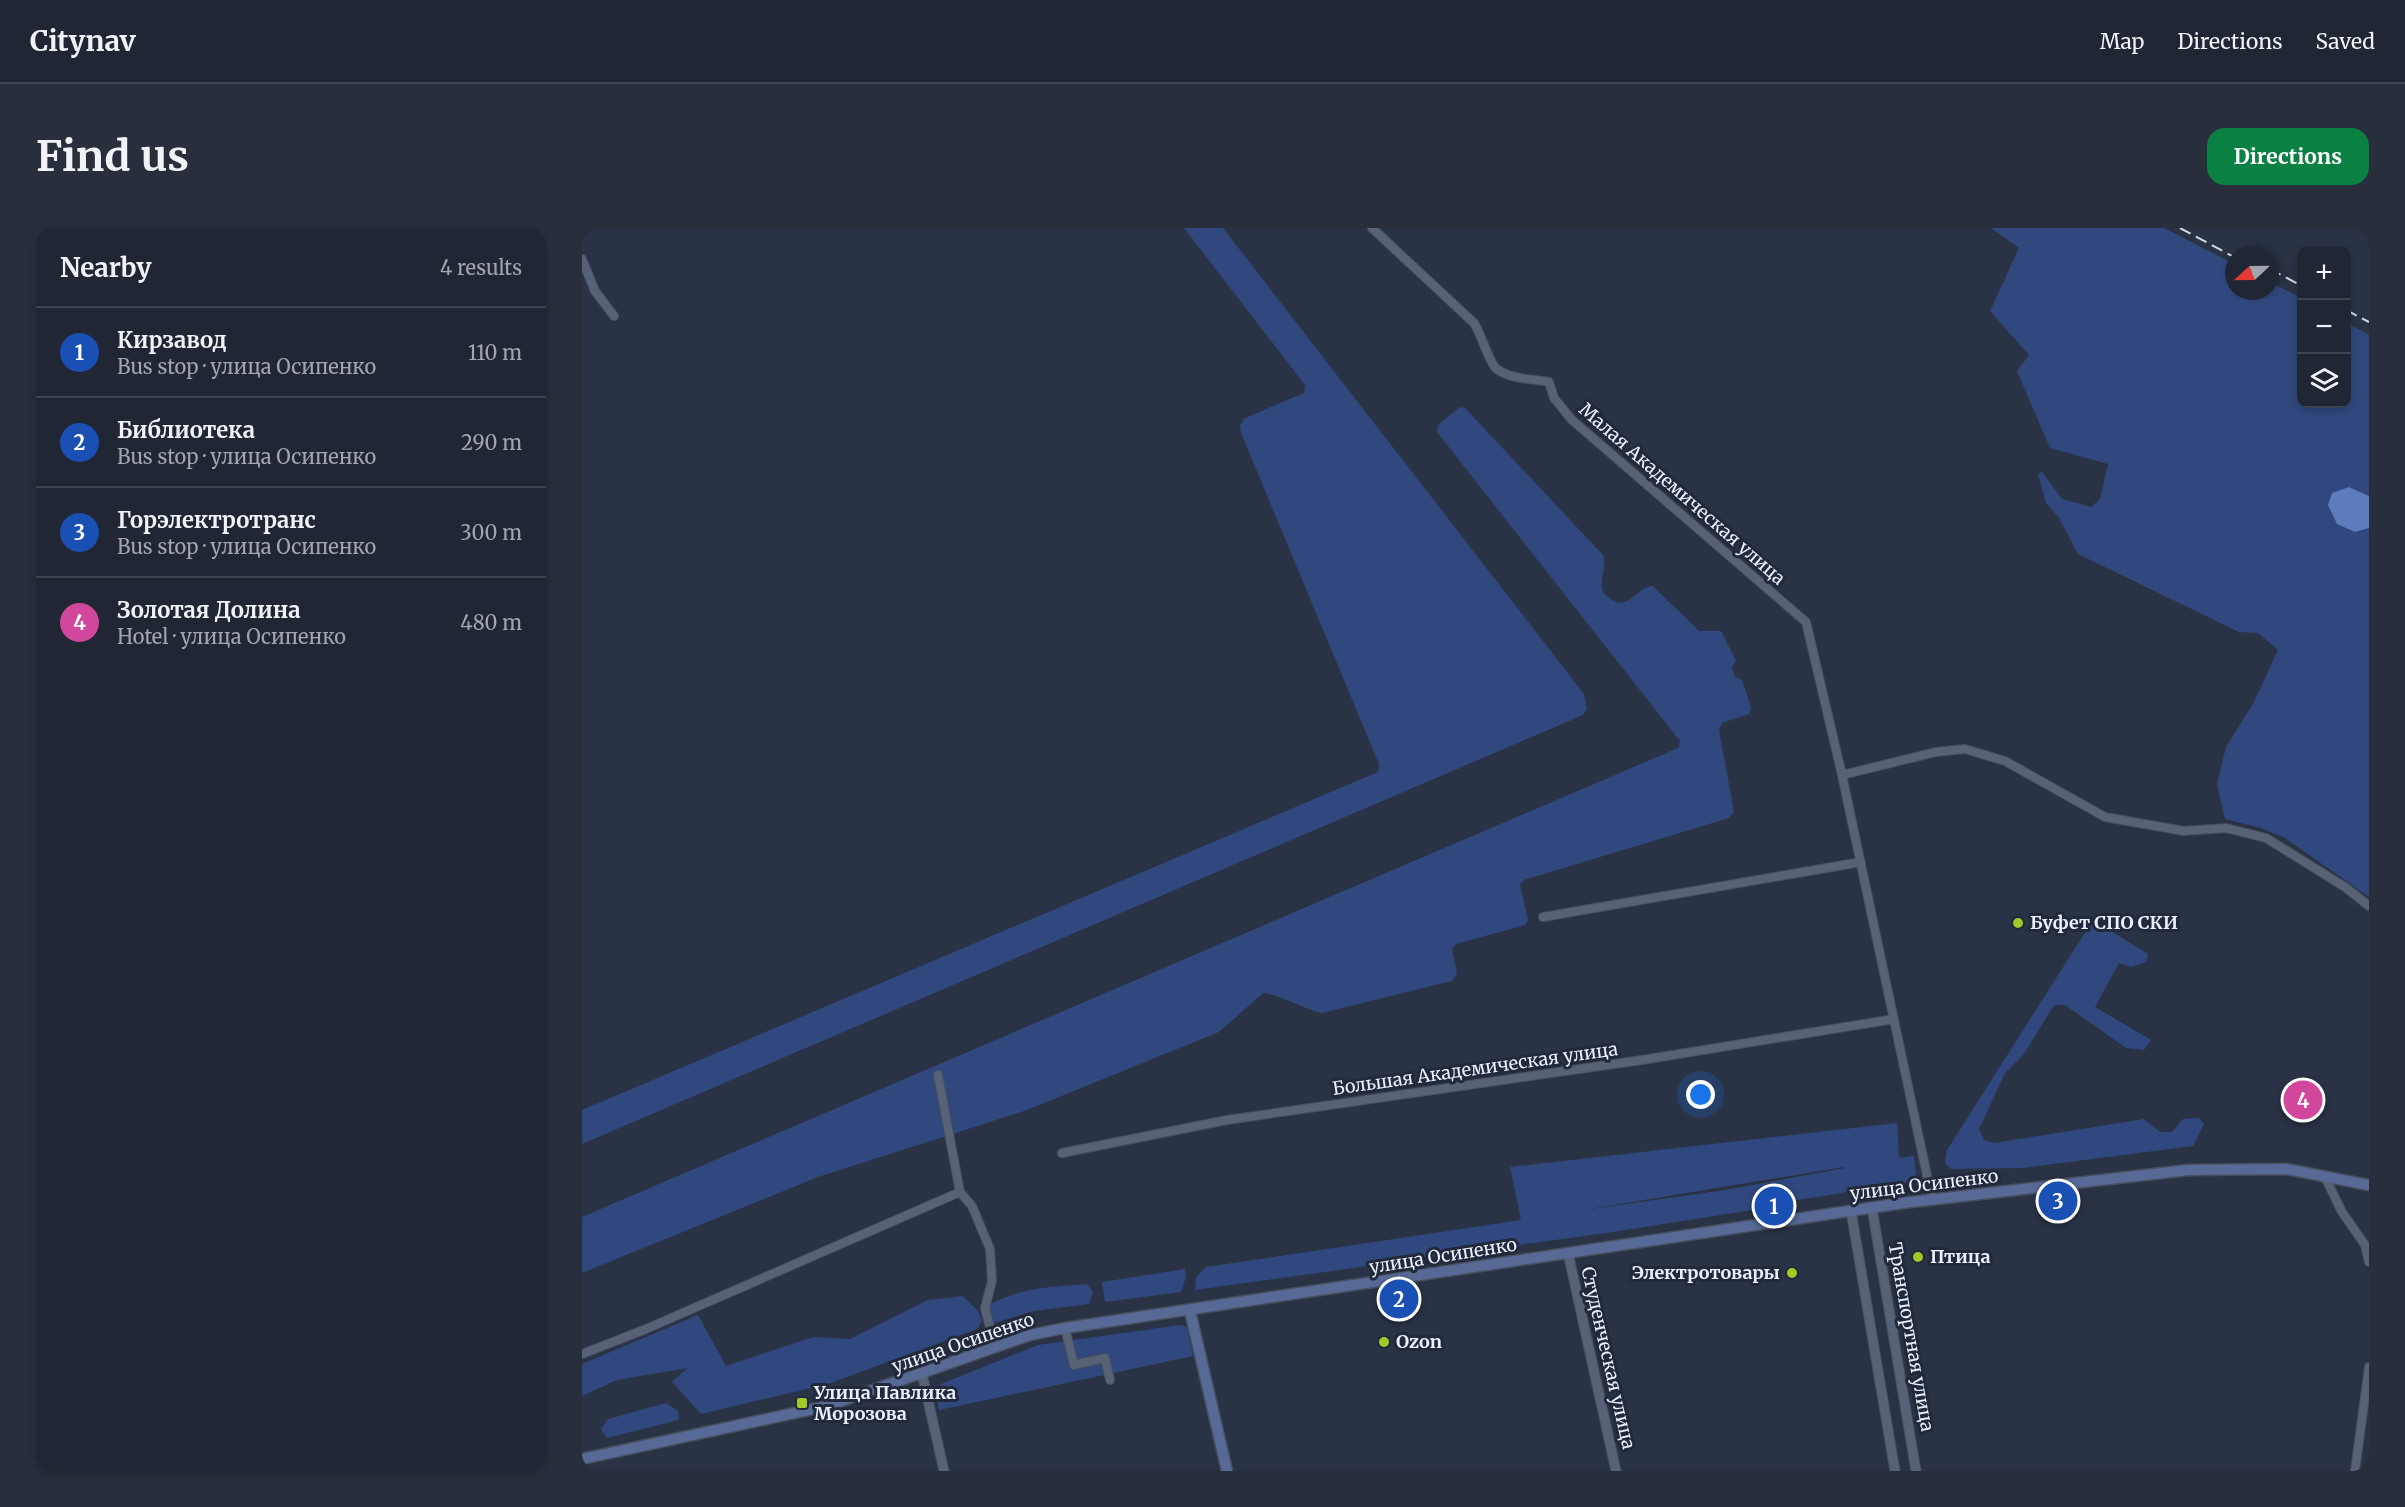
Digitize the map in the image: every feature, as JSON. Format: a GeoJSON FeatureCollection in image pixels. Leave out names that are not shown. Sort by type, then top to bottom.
{"type":"FeatureCollection","features":[{"type":"Feature","properties":{"kind":"main road","name":"улица Осипенко"},"geometry":{"type":"LineString","coordinates":[[582,1459],[827,1406],[1030,1335],[1065,1328],[1932,1199],[2188,1170],[2248,1167],[2324,1175],[2369,1185]]}},
{"type":"Feature","properties":{"kind":"main road"},"geometry":{"type":"LineString","coordinates":[[1190,1311],[1227,1471]]}},
{"type":"Feature","properties":{"kind":"street","name":"Малая Академическая улица"},"geometry":{"type":"LineString","coordinates":[[1372,228],[1474,323],[1485,341],[1493,365],[1501,372],[1549,382],[1554,398],[1572,420],[1806,622],[1842,775]]}},
{"type":"Feature","properties":{"kind":"street"},"geometry":{"type":"LineString","coordinates":[[582,259],[595,291],[614,316]]}},
{"type":"Feature","properties":{"kind":"street"},"geometry":{"type":"LineString","coordinates":[[1932,1199],[1842,775],[1936,752],[1965,749],[2005,761],[2105,818],[2184,831],[2226,828],[2266,837],[2345,887],[2369,906]]}},
{"type":"Feature","properties":{"kind":"street"},"geometry":{"type":"LineString","coordinates":[[1544,917],[1861,862]]}},
{"type":"Feature","properties":{"kind":"street","name":"Большая Академическая улица"},"geometry":{"type":"LineString","coordinates":[[1062,1154],[1227,1119],[1642,1060],[1894,1019]]}},
{"type":"Feature","properties":{"kind":"street"},"geometry":{"type":"LineString","coordinates":[[938,1075],[960,1192],[972,1206],[990,1250],[993,1281],[985,1308],[995,1347]]}},
{"type":"Feature","properties":{"kind":"street"},"geometry":{"type":"LineString","coordinates":[[2324,1175],[2342,1212],[2365,1245],[2369,1262]]}},
{"type":"Feature","properties":{"kind":"street"},"geometry":{"type":"LineString","coordinates":[[582,1354],[960,1192]]}},
{"type":"Feature","properties":{"kind":"street","name":"Транспортная улица"},"geometry":{"type":"LineString","coordinates":[[1872,1208],[1916,1471]]}},
{"type":"Feature","properties":{"kind":"street","name":"Транспортная улица"},"geometry":{"type":"LineString","coordinates":[[1851,1211],[1895,1471]]}},
{"type":"Feature","properties":{"kind":"street","name":"Студенческая улица"},"geometry":{"type":"LineString","coordinates":[[1568,1253],[1616,1471]]}},
{"type":"Feature","properties":{"kind":"street"},"geometry":{"type":"LineString","coordinates":[[1065,1328],[1074,1365],[1105,1358],[1110,1380]]}},
{"type":"Feature","properties":{"kind":"street"},"geometry":{"type":"LineString","coordinates":[[2355,1471],[2369,1367]]}},
{"type":"Feature","properties":{"kind":"street"},"geometry":{"type":"LineString","coordinates":[[922,1374],[944,1471]]}},
{"type":"Feature","properties":{"kind":"shaded area"},"geometry":{"type":"Polygon","coordinates":[[[1184,228],[1223,228],[1584,694],[1587,709],[1583,715],[582,1144],[582,1110],[1378,772],[1379,764],[1241,433],[1240,425],[1245,418],[1304,393],[1305,385],[1184,228]]]}},
{"type":"Feature","properties":{"kind":"shaded area"},"geometry":{"type":"Polygon","coordinates":[[[1991,228],[2164,228],[2225,259],[2225,300],[2279,300],[2279,287],[2297,296],[2297,408],[2351,408],[2351,325],[2369,335],[2369,496],[2349,487],[2355,532],[2369,528],[2369,897],[2285,838],[2261,828],[2225,819],[2217,784],[2226,747],[2254,702],[2278,650],[2258,633],[2239,632],[2078,554],[2059,518],[2046,503],[2038,474],[2042,472],[2062,499],[2091,507],[2100,499],[2108,464],[2050,448],[2017,371],[2029,355],[1990,311],[2019,248],[1991,228]]]}},
{"type":"Feature","properties":{"kind":"shaded area"},"geometry":{"type":"Polygon","coordinates":[[[1460,407],[1465,408],[1603,555],[1602,590],[1606,596],[1617,602],[1628,601],[1647,587],[1653,586],[1699,631],[1721,631],[1736,661],[1732,667],[1735,677],[1742,680],[1751,707],[1749,714],[1722,723],[1719,730],[1734,812],[1729,818],[1524,880],[1520,885],[1528,920],[1525,925],[1456,944],[1452,949],[1457,974],[1452,981],[1322,1013],[1263,993],[1219,1032],[1027,1110],[818,1177],[582,1273],[582,1217],[1678,748],[1680,741],[1437,432],[1438,425],[1460,407]]]}},
{"type":"Feature","properties":{"kind":"shaded area"},"geometry":{"type":"Polygon","coordinates":[[[2349,487],[2369,496],[2369,528],[2355,532],[2337,524],[2328,505],[2332,493],[2349,487]]]}},
{"type":"Feature","properties":{"kind":"shaded area"},"geometry":{"type":"Polygon","coordinates":[[[2093,920],[2148,954],[2146,962],[2131,967],[2119,963],[2095,1007],[2151,1040],[2144,1050],[2126,1048],[2065,1005],[2054,1005],[2024,1054],[2005,1073],[1979,1129],[1984,1140],[1994,1143],[2144,1119],[2160,1132],[2172,1132],[2183,1119],[2199,1118],[2204,1124],[2193,1146],[2023,1168],[1951,1169],[1945,1163],[1947,1150],[2093,920]]]}},
{"type":"Feature","properties":{"kind":"shaded area"},"geometry":{"type":"Polygon","coordinates":[[[1897,1123],[1899,1158],[1914,1156],[1917,1181],[1785,1202],[1779,1194],[1754,1197],[1753,1210],[1606,1233],[1195,1290],[1196,1277],[1206,1267],[1521,1220],[1510,1167],[1897,1123]],[[1845,1168],[1584,1210],[1725,1190],[1845,1168]]]}},
{"type":"Feature","properties":{"kind":"shaded area"},"geometry":{"type":"Polygon","coordinates":[[[1185,1269],[1186,1277],[1181,1292],[1105,1302],[1102,1282],[1185,1269]]]}},
{"type":"Feature","properties":{"kind":"shaded area"},"geometry":{"type":"Polygon","coordinates":[[[1087,1284],[1093,1292],[1089,1304],[1034,1311],[994,1323],[988,1306],[1024,1291],[1087,1284]]]}},
{"type":"Feature","properties":{"kind":"shaded area"},"geometry":{"type":"Polygon","coordinates":[[[963,1296],[978,1311],[982,1321],[977,1329],[828,1384],[701,1414],[672,1382],[688,1368],[617,1380],[582,1396],[582,1364],[698,1315],[726,1366],[813,1337],[850,1339],[928,1300],[963,1296]]]}},
{"type":"Feature","properties":{"kind":"shaded area"},"geometry":{"type":"Polygon","coordinates":[[[1180,1325],[1187,1327],[1193,1356],[939,1410],[936,1392],[941,1384],[1038,1345],[1180,1325]]]}},
{"type":"Feature","properties":{"kind":"shaded area"},"geometry":{"type":"Polygon","coordinates":[[[666,1403],[678,1411],[679,1420],[607,1438],[601,1429],[608,1419],[666,1403]]]}},
{"type":"Feature","properties":{"kind":"railway"},"geometry":{"type":"LineString","coordinates":[[2180,228],[2225,252]]}},
{"type":"Feature","properties":{"kind":"railway"},"geometry":{"type":"LineString","coordinates":[[2279,274],[2297,283]]}},
{"type":"Feature","properties":{"kind":"railway"},"geometry":{"type":"LineString","coordinates":[[2351,313],[2369,322]]}},
{"type":"Feature","properties":{"kind":"place","name":"Буфет СПО СКИ"},"geometry":{"type":"Point","coordinates":[2018,923]}},
{"type":"Feature","properties":{"kind":"place","name":"Золотая Долина"},"geometry":{"type":"Point","coordinates":[2303,1100]}},
{"type":"Feature","properties":{"kind":"place","name":"Горэлектротранс"},"geometry":{"type":"Point","coordinates":[2058,1201]}},
{"type":"Feature","properties":{"kind":"place","name":"Кирзавод"},"geometry":{"type":"Point","coordinates":[1774,1206]}},
{"type":"Feature","properties":{"kind":"place","name":"Птица"},"geometry":{"type":"Point","coordinates":[1918,1257]}},
{"type":"Feature","properties":{"kind":"place","name":"Электротовары"},"geometry":{"type":"Point","coordinates":[1792,1273]}},
{"type":"Feature","properties":{"kind":"place","name":"Библиотека"},"geometry":{"type":"Point","coordinates":[1399,1299]}},
{"type":"Feature","properties":{"kind":"place","name":"Ozon"},"geometry":{"type":"Point","coordinates":[1384,1342]}},
{"type":"Feature","properties":{"kind":"place","name":"Улица Павлика Морозова"},"geometry":{"type":"Point","coordinates":[802,1403]}}]}
